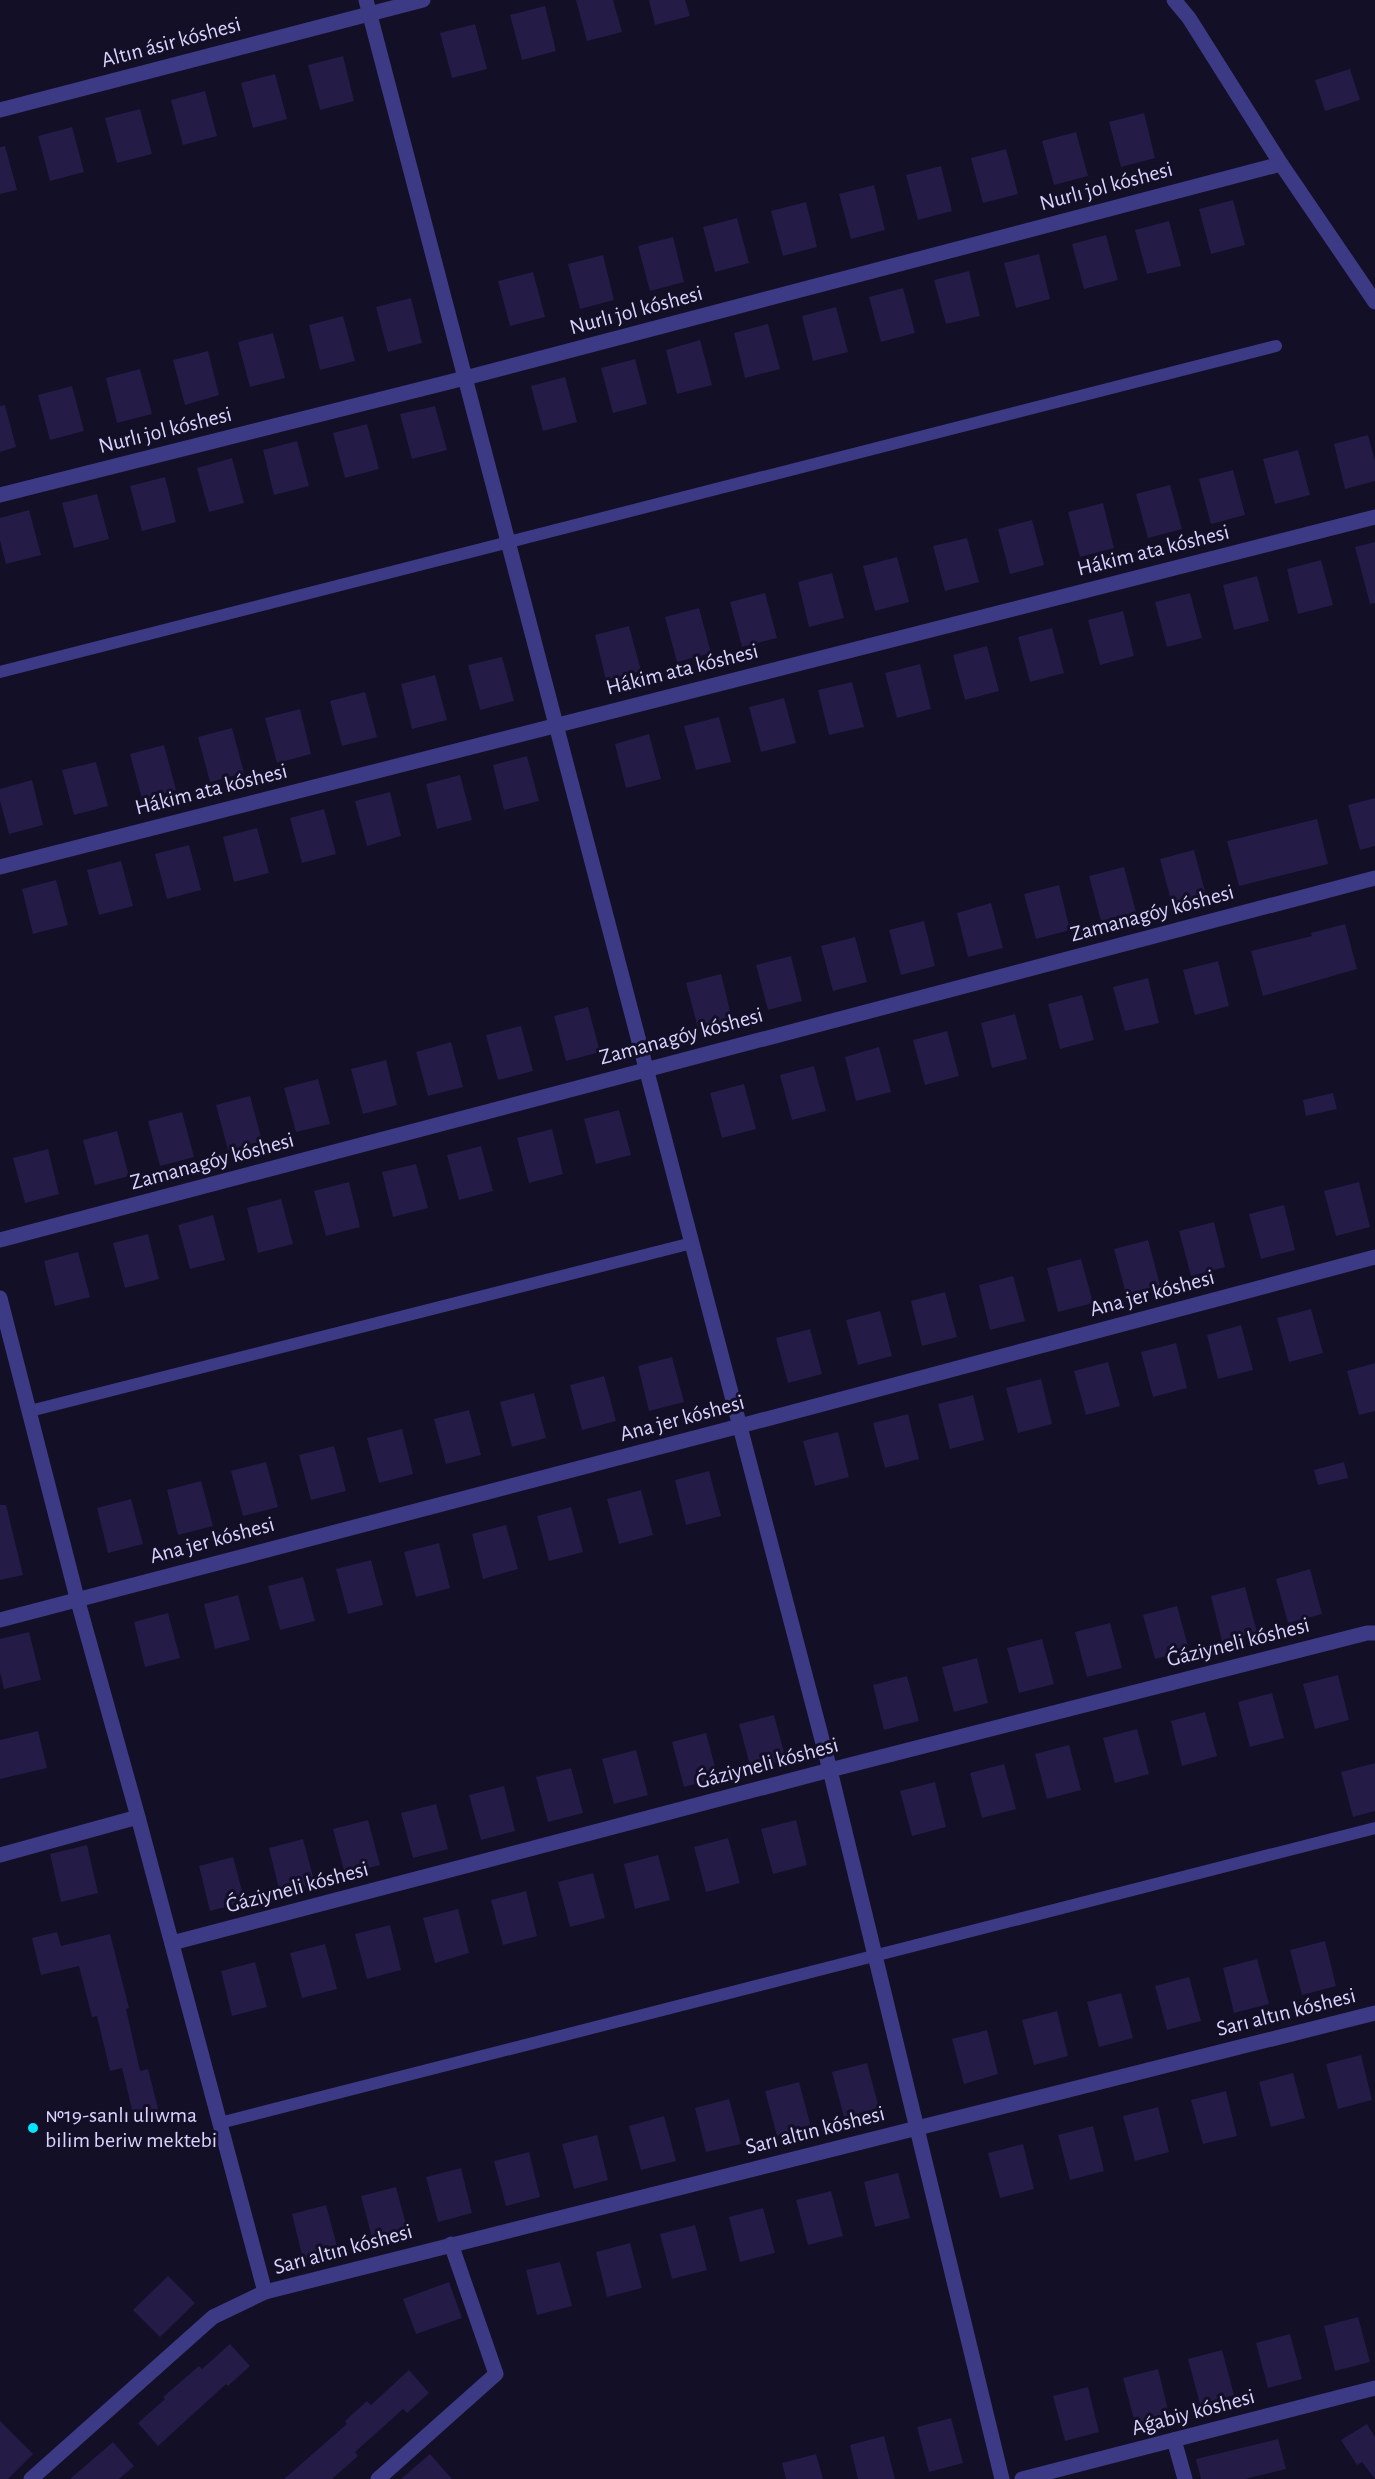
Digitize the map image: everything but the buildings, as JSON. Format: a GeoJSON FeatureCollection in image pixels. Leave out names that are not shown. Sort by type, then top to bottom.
{"type":"FeatureCollection","features":[{"type":"Feature","properties":{"kind":"street","name":"Altın ásir kóshesi"},"geometry":{"type":"LineString","coordinates":[[0,110],[368,7],[423,0]]}},
{"type":"Feature","properties":{"kind":"street"},"geometry":{"type":"LineString","coordinates":[[1174,0],[1189,18],[1281,164],[1375,302]]}},
{"type":"Feature","properties":{"kind":"street"},"geometry":{"type":"LineString","coordinates":[[368,7],[830,1770],[1002,2479]]}},
{"type":"Feature","properties":{"kind":"street","name":"Nurlı jol kóshesi"},"geometry":{"type":"LineString","coordinates":[[0,495],[465,378],[1281,164]]}},
{"type":"Feature","properties":{"kind":"street","name":"Hákim ata kóshesi"},"geometry":{"type":"LineString","coordinates":[[0,867],[1375,517]]}},
{"type":"Feature","properties":{"kind":"street","name":"Zamanagóy kóshesi"},"geometry":{"type":"LineString","coordinates":[[0,1240],[1375,878]]}},
{"type":"Feature","properties":{"kind":"street","name":"Ana jer kóshesi"},"geometry":{"type":"LineString","coordinates":[[0,1620],[1375,1257]]}},
{"type":"Feature","properties":{"kind":"street"},"geometry":{"type":"LineString","coordinates":[[0,1298],[77,1598],[265,2292]]}},
{"type":"Feature","properties":{"kind":"street","name":"Ǵáziyneli kóshesi"},"geometry":{"type":"LineString","coordinates":[[172,1943],[830,1770],[1367,1633],[1375,1633]]}},
{"type":"Feature","properties":{"kind":"street"},"geometry":{"type":"LineString","coordinates":[[0,1854],[138,1817]]}},
{"type":"Feature","properties":{"kind":"street","name":"Sarı altın kóshesi"},"geometry":{"type":"LineString","coordinates":[[31,2479],[213,2317],[265,2292],[1375,2013]]}},
{"type":"Feature","properties":{"kind":"street"},"geometry":{"type":"LineString","coordinates":[[378,2479],[496,2374],[451,2244]]}},
{"type":"Feature","properties":{"kind":"street","name":"Aǵabiy kóshesi"},"geometry":{"type":"LineString","coordinates":[[1022,2479],[1375,2388]]}},
{"type":"Feature","properties":{"kind":"street"},"geometry":{"type":"LineString","coordinates":[[1174,2440],[1185,2479]]}},
{"type":"Feature","properties":{"kind":"lane"},"geometry":{"type":"LineString","coordinates":[[0,672],[1276,346]]}},
{"type":"Feature","properties":{"kind":"lane"},"geometry":{"type":"LineString","coordinates":[[30,1412],[692,1243]]}},
{"type":"Feature","properties":{"kind":"lane"},"geometry":{"type":"LineString","coordinates":[[220,2123],[1375,1828]]}},
{"type":"Feature","properties":{"kind":"place","name":"№19-sanlı ulıwma bilim beriw mektebi"},"geometry":{"type":"Point","coordinates":[33,2128]}}]}
